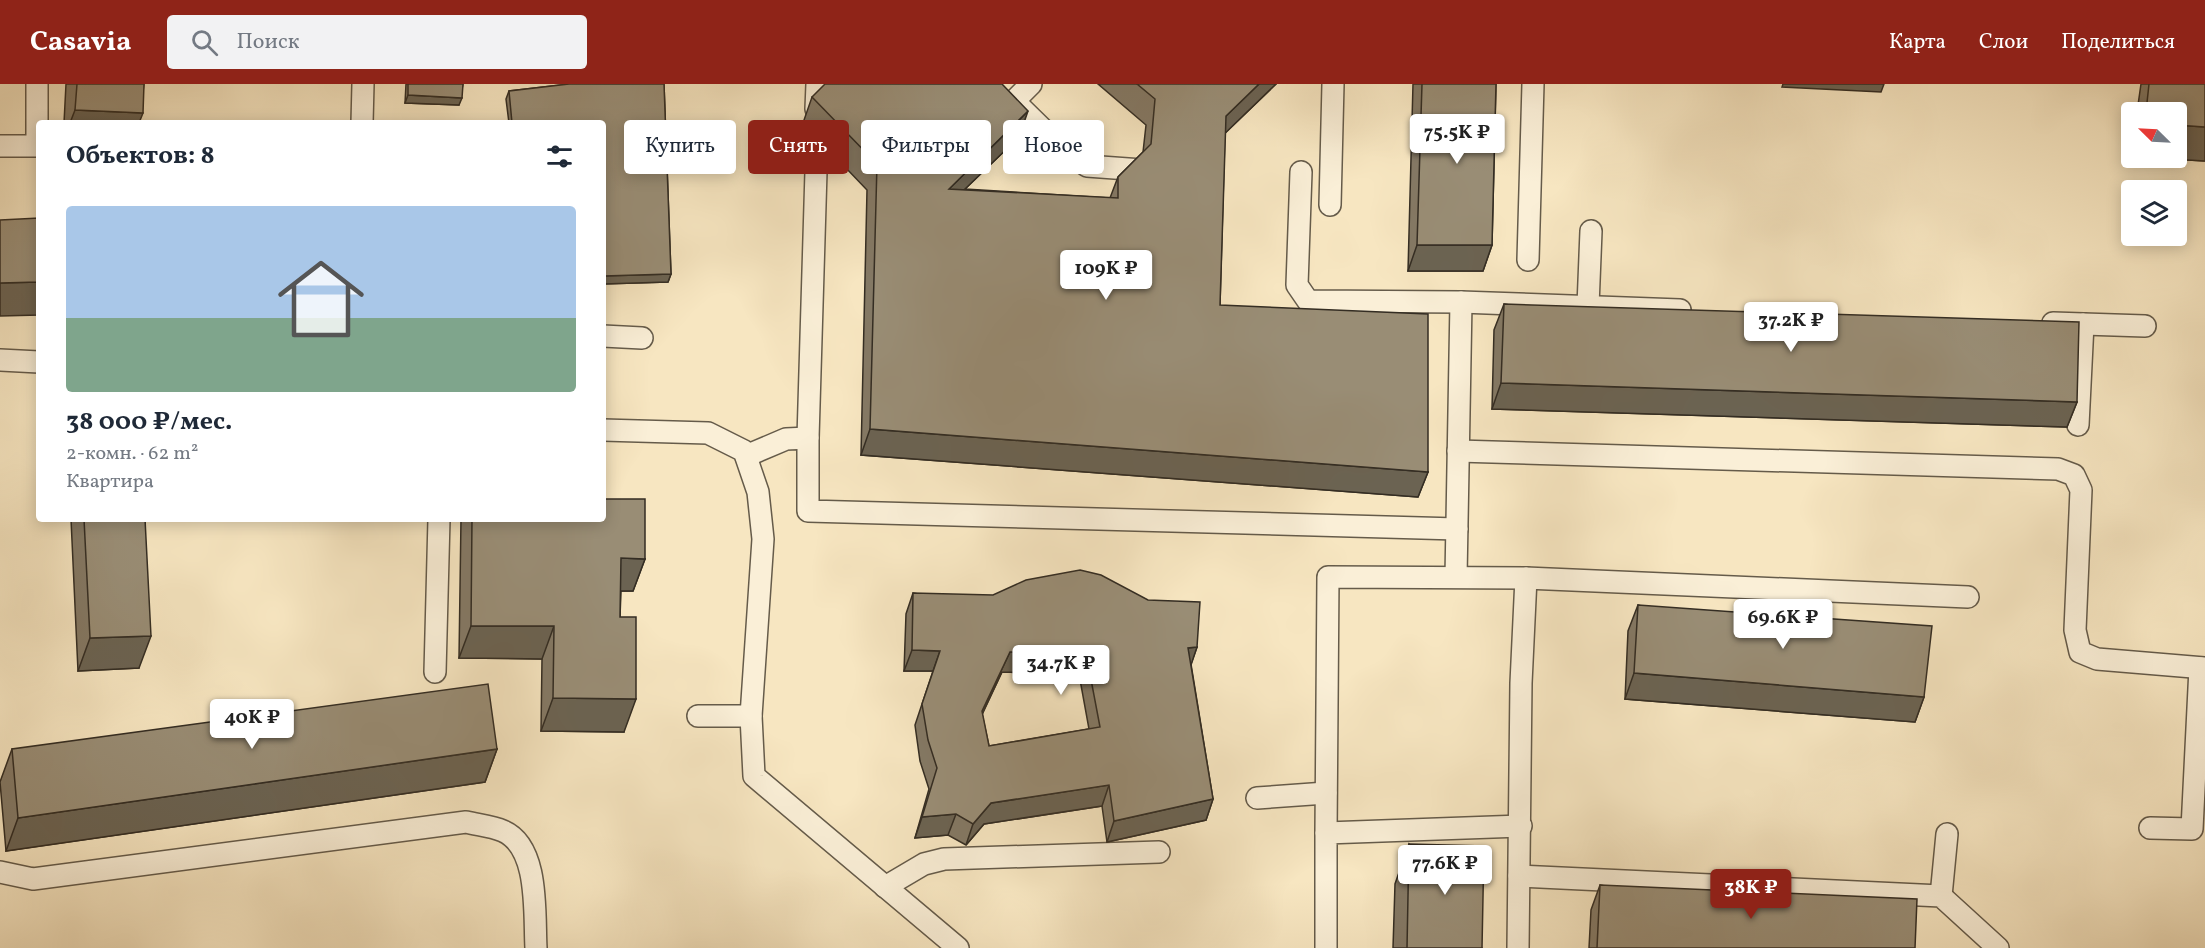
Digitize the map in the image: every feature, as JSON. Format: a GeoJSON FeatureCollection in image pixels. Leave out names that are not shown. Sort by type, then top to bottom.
{"type":"FeatureCollection","features":[{"type":"Feature","properties":{"kind":"lane"},"geometry":{"type":"LineString","coordinates":[[37,84],[37,120]]}},
{"type":"Feature","properties":{"kind":"lane"},"geometry":{"type":"LineString","coordinates":[[362,120],[363,84]]}},
{"type":"Feature","properties":{"kind":"lane"},"geometry":{"type":"LineString","coordinates":[[816,109],[817,84]]}},
{"type":"Feature","properties":{"kind":"lane"},"geometry":{"type":"LineString","coordinates":[[998,84],[1064,150],[1087,166],[1142,170]]}},
{"type":"Feature","properties":{"kind":"lane"},"geometry":{"type":"LineString","coordinates":[[1014,101],[1031,84]]}},
{"type":"Feature","properties":{"kind":"lane"},"geometry":{"type":"LineString","coordinates":[[1330,205],[1333,84]]}},
{"type":"Feature","properties":{"kind":"lane"},"geometry":{"type":"LineString","coordinates":[[1528,260],[1533,84]]}},
{"type":"Feature","properties":{"kind":"lane"},"geometry":{"type":"LineString","coordinates":[[0,146],[36,147]]}},
{"type":"Feature","properties":{"kind":"lane"},"geometry":{"type":"LineString","coordinates":[[1301,172],[1297,285],[1308,301],[1461,302],[1701,310]]}},
{"type":"Feature","properties":{"kind":"lane"},"geometry":{"type":"LineString","coordinates":[[816,174],[807,511],[1456,529]]}},
{"type":"Feature","properties":{"kind":"lane"},"geometry":{"type":"LineString","coordinates":[[1588,306],[1590,231]]}},
{"type":"Feature","properties":{"kind":"lane"},"geometry":{"type":"LineString","coordinates":[[1456,578],[1461,302]]}},
{"type":"Feature","properties":{"kind":"lane"},"geometry":{"type":"LineString","coordinates":[[2029,322],[2145,326]]}},
{"type":"Feature","properties":{"kind":"lane"},"geometry":{"type":"LineString","coordinates":[[2078,425],[2083,324]]}},
{"type":"Feature","properties":{"kind":"lane"},"geometry":{"type":"LineString","coordinates":[[606,336],[642,338]]}},
{"type":"Feature","properties":{"kind":"lane"},"geometry":{"type":"LineString","coordinates":[[0,360],[36,362]]}},
{"type":"Feature","properties":{"kind":"lane"},"geometry":{"type":"LineString","coordinates":[[606,430],[708,433],[744,451],[758,492],[763,539],[751,716],[754,776],[958,948]]}},
{"type":"Feature","properties":{"kind":"lane"},"geometry":{"type":"LineString","coordinates":[[746,456],[786,439],[808,438]]}},
{"type":"Feature","properties":{"kind":"lane"},"geometry":{"type":"LineString","coordinates":[[1458,452],[2058,469],[2074,475],[2082,490],[2075,630],[2080,652],[2097,659],[2202,668],[2192,829],[2150,828]]}},
{"type":"Feature","properties":{"kind":"lane"},"geometry":{"type":"LineString","coordinates":[[435,672],[439,522]]}},
{"type":"Feature","properties":{"kind":"lane"},"geometry":{"type":"LineString","coordinates":[[1326,948],[1328,577],[1526,578],[1968,597]]}},
{"type":"Feature","properties":{"kind":"lane"},"geometry":{"type":"LineString","coordinates":[[1518,948],[1521,703],[1526,578]]}},
{"type":"Feature","properties":{"kind":"lane"},"geometry":{"type":"LineString","coordinates":[[698,716],[751,716]]}},
{"type":"Feature","properties":{"kind":"lane"},"geometry":{"type":"LineString","coordinates":[[1257,798],[1326,793]]}},
{"type":"Feature","properties":{"kind":"lane"},"geometry":{"type":"LineString","coordinates":[[0,872],[33,879],[466,822],[507,834],[514,839],[529,862],[536,948]]}},
{"type":"Feature","properties":{"kind":"lane"},"geometry":{"type":"LineString","coordinates":[[1326,832],[1521,826]]}},
{"type":"Feature","properties":{"kind":"lane"},"geometry":{"type":"LineString","coordinates":[[1941,896],[1947,834]]}},
{"type":"Feature","properties":{"kind":"lane"},"geometry":{"type":"LineString","coordinates":[[885,886],[924,864],[944,859],[1159,852]]}},
{"type":"Feature","properties":{"kind":"lane"},"geometry":{"type":"LineString","coordinates":[[1519,876],[1941,896],[1998,948]]}},
{"type":"Feature","properties":{"kind":"building"},"geometry":{"type":"Polygon","coordinates":[[[77,84],[144,84],[143,113],[75,110],[77,84]]]}},
{"type":"Feature","properties":{"kind":"building"},"geometry":{"type":"Polygon","coordinates":[[[408,84],[463,84],[462,98],[408,95],[408,84]]]}},
{"type":"Feature","properties":{"kind":"building"},"geometry":{"type":"Polygon","coordinates":[[[569,84],[664,84],[665,120],[624,120],[624,174],[667,174],[671,274],[606,276],[606,120],[512,120],[509,91],[569,84]]]}},
{"type":"Feature","properties":{"kind":"building"},"geometry":{"type":"Polygon","coordinates":[[[825,84],[1002,84],[1028,111],[1019,120],[1003,120],[1003,136],[991,148],[991,120],[861,120],[861,148],[849,135],[849,120],[834,120],[812,97],[825,84]]]}},
{"type":"Feature","properties":{"kind":"building"},"geometry":{"type":"Polygon","coordinates":[[[1137,84],[1259,84],[1226,116],[1220,305],[1428,314],[1428,472],[870,429],[877,174],[964,174],[949,189],[1118,198],[1118,177],[1151,144],[1155,99],[1137,84]]]}},
{"type":"Feature","properties":{"kind":"building"},"geometry":{"type":"Polygon","coordinates":[[[1422,84],[1496,84],[1492,245],[1417,245],[1422,84]]]}},
{"type":"Feature","properties":{"kind":"building"},"geometry":{"type":"Polygon","coordinates":[[[2149,84],[2205,84],[2205,127],[2187,126],[2187,102],[2147,102],[2149,84]]]}},
{"type":"Feature","properties":{"kind":"building"},"geometry":{"type":"Polygon","coordinates":[[[36,218],[36,282],[0,283],[0,220],[36,218]]]}},
{"type":"Feature","properties":{"kind":"building"},"geometry":{"type":"Polygon","coordinates":[[[1504,304],[2079,322],[2077,402],[1501,383],[1504,304]]]}},
{"type":"Feature","properties":{"kind":"building"},"geometry":{"type":"Polygon","coordinates":[[[606,499],[645,499],[645,559],[621,558],[620,617],[636,617],[636,699],[553,698],[554,626],[471,626],[472,522],[606,522],[606,499]]]}},
{"type":"Feature","properties":{"kind":"building"},"geometry":{"type":"Polygon","coordinates":[[[84,522],[145,522],[151,636],[90,638],[84,522]]]}},
{"type":"Feature","properties":{"kind":"building"},"geometry":{"type":"Polygon","coordinates":[[[1080,570],[1101,575],[1148,600],[1200,602],[1197,647],[1188,648],[1213,799],[1114,821],[1109,785],[991,803],[973,824],[956,814],[922,817],[937,768],[928,740],[922,704],[940,651],[912,650],[913,593],[993,595],[1026,580],[1080,570]],[[1010,652],[982,711],[989,746],[1100,727],[1086,653],[1010,652]]]}},
{"type":"Feature","properties":{"kind":"building"},"geometry":{"type":"Polygon","coordinates":[[[1638,605],[1932,626],[1924,697],[1634,673],[1638,605]]]}},
{"type":"Feature","properties":{"kind":"building"},"geometry":{"type":"Polygon","coordinates":[[[488,684],[497,749],[18,818],[12,749],[488,684]]]}},
{"type":"Feature","properties":{"kind":"building"},"geometry":{"type":"Polygon","coordinates":[[[1409,844],[1484,846],[1482,948],[1407,948],[1409,844]]]}},
{"type":"Feature","properties":{"kind":"building"},"geometry":{"type":"Polygon","coordinates":[[[1600,885],[1917,899],[1915,948],[1597,948],[1600,885]]]}}]}
